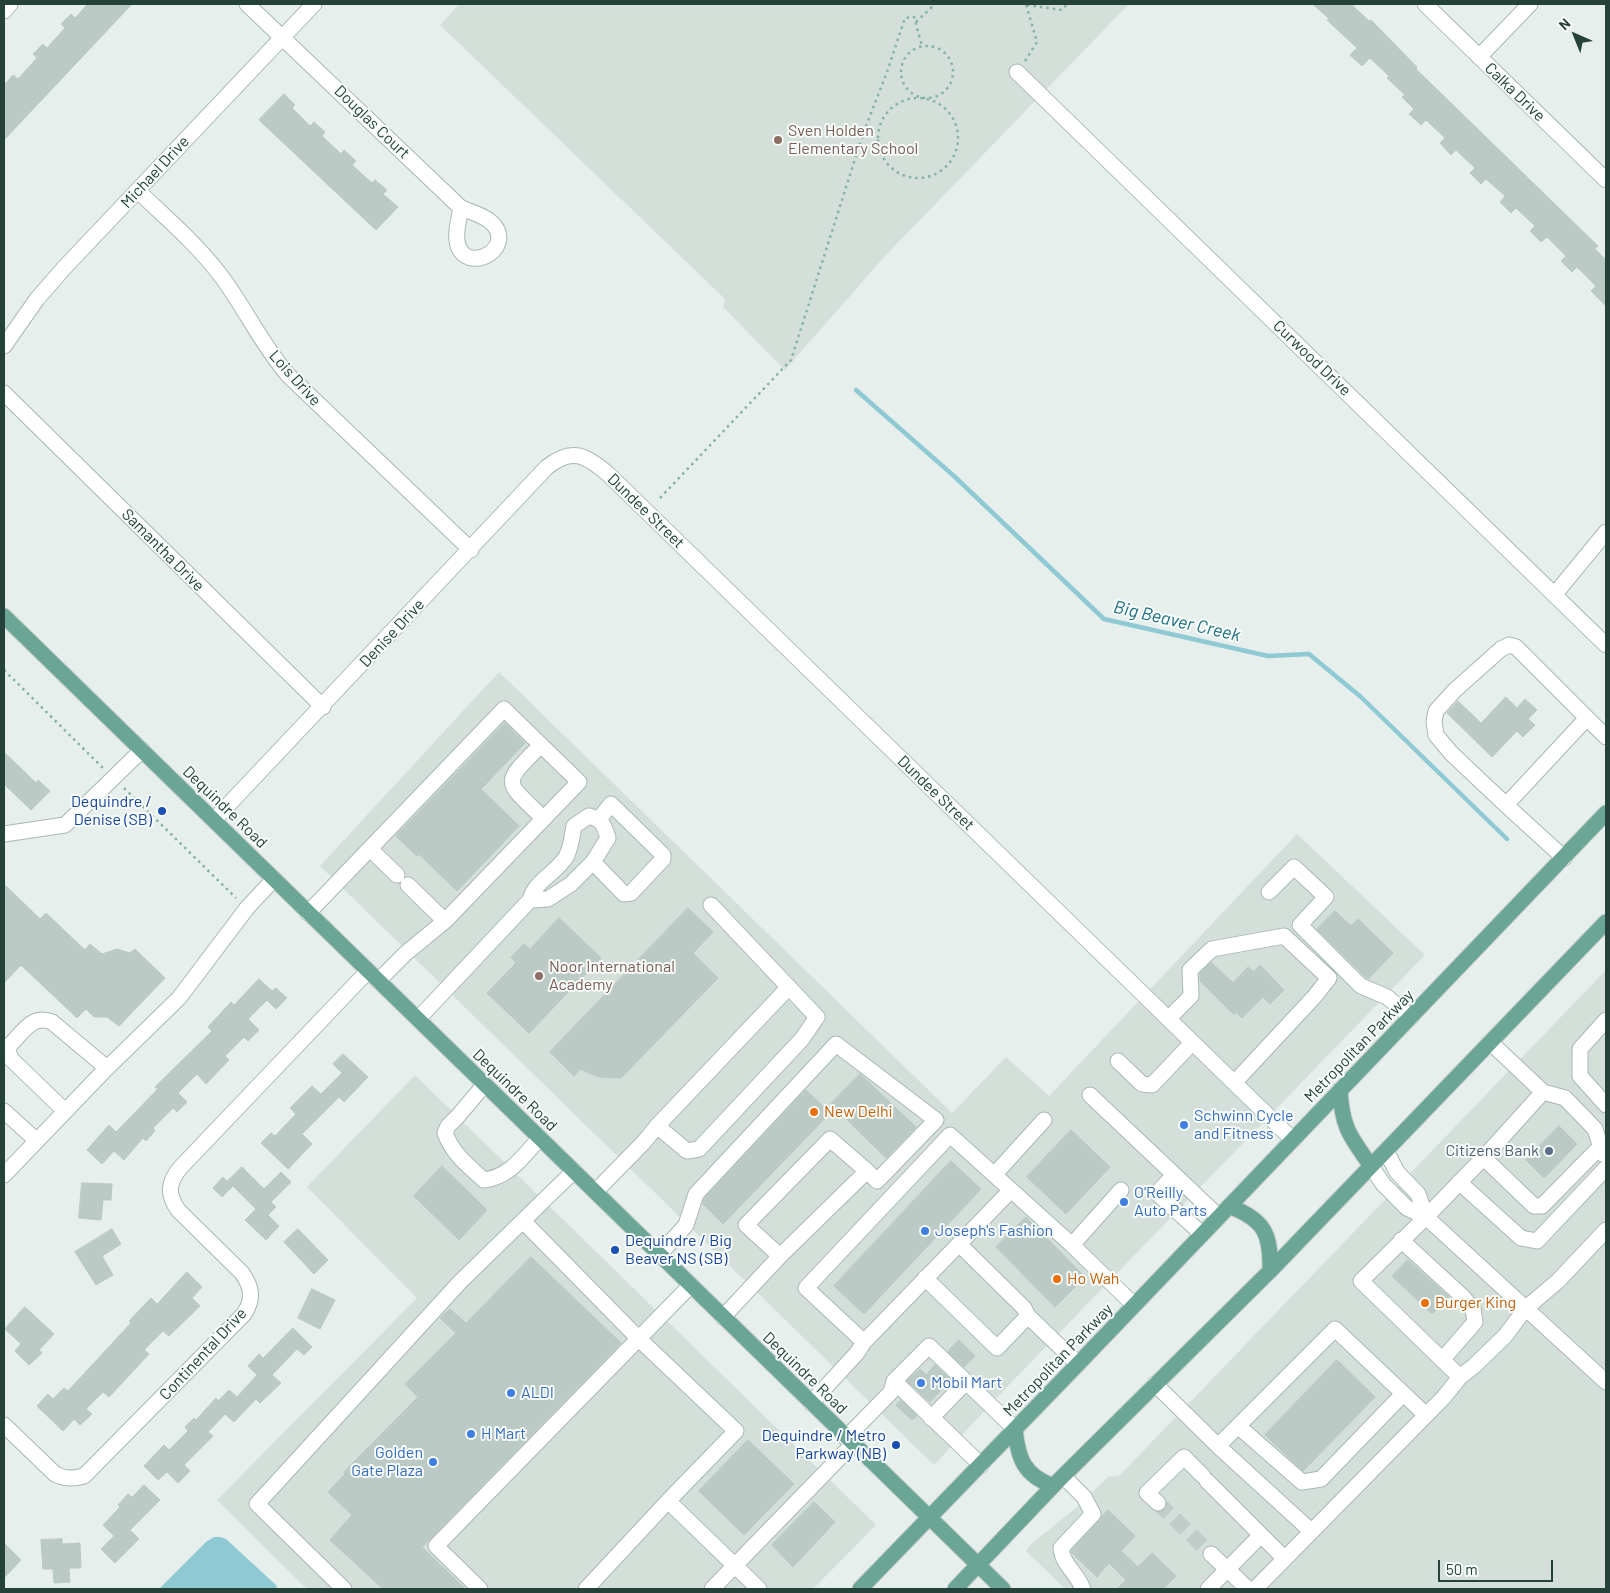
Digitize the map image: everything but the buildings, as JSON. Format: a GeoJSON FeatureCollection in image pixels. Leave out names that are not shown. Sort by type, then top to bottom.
{"type":"FeatureCollection","features":[{"type":"Feature","properties":{"kind":"main road","name":"Dequindre Road"},"geometry":{"type":"LineString","coordinates":[[4,616],[1003,1589]]}},
{"type":"Feature","properties":{"kind":"main road","name":"Metropolitan Parkway"},"geometry":{"type":"LineString","coordinates":[[860,1589],[1016,1430],[1606,813]]}},
{"type":"Feature","properties":{"kind":"main road"},"geometry":{"type":"LineString","coordinates":[[955,1589],[1058,1481],[1270,1271],[1606,922]]}},
{"type":"Feature","properties":{"kind":"main road"},"geometry":{"type":"LineString","coordinates":[[1340,1090],[1344,1123],[1349,1135],[1371,1166]]}},
{"type":"Feature","properties":{"kind":"main road"},"geometry":{"type":"LineString","coordinates":[[1224,1212],[1245,1212],[1263,1228],[1268,1239],[1270,1271]]}},
{"type":"Feature","properties":{"kind":"main road"},"geometry":{"type":"LineString","coordinates":[[1016,1430],[1020,1456],[1032,1476],[1058,1481]]}},
{"type":"Feature","properties":{"kind":"street"},"geometry":{"type":"LineString","coordinates":[[4,11],[10,4]]}},
{"type":"Feature","properties":{"kind":"street","name":"Douglas Court"},"geometry":{"type":"LineString","coordinates":[[247,4],[461,208]]}},
{"type":"Feature","properties":{"kind":"street","name":"Michael Drive"},"geometry":{"type":"LineString","coordinates":[[4,346],[37,299],[64,268],[314,4]]}},
{"type":"Feature","properties":{"kind":"street","name":"Calka Drive"},"geometry":{"type":"LineString","coordinates":[[1425,4],[1606,180]]}},
{"type":"Feature","properties":{"kind":"street"},"geometry":{"type":"LineString","coordinates":[[1479,56],[1530,4]]}},
{"type":"Feature","properties":{"kind":"street","name":"Curwood Drive"},"geometry":{"type":"LineString","coordinates":[[1017,72],[1606,644]]}},
{"type":"Feature","properties":{"kind":"street","name":"Lois Drive"},"geometry":{"type":"LineString","coordinates":[[138,190],[187,237],[221,276],[276,361],[288,375],[471,550]]}},
{"type":"Feature","properties":{"kind":"street","name":"Samantha Drive"},"geometry":{"type":"LineString","coordinates":[[4,394],[323,707]]}},
{"type":"Feature","properties":{"kind":"street","name":"Denise Drive"},"geometry":{"type":"LineString","coordinates":[[214,820],[323,707],[547,467],[565,456],[574,455]]}},
{"type":"Feature","properties":{"kind":"street","name":"Dundee Street"},"geometry":{"type":"LineString","coordinates":[[574,455],[589,459],[608,474],[1293,1140]]}},
{"type":"Feature","properties":{"kind":"street"},"geometry":{"type":"LineString","coordinates":[[1555,594],[1606,532]]}},
{"type":"Feature","properties":{"kind":"street"},"geometry":{"type":"LineString","coordinates":[[1564,858],[1450,753],[1436,735],[1434,722],[1436,711],[1501,649],[1509,645],[1516,647],[1606,737]]}},
{"type":"Feature","properties":{"kind":"street"},"geometry":{"type":"LineString","coordinates":[[308,913],[504,709],[541,745],[515,771],[511,781],[514,789],[543,818]]}},
{"type":"Feature","properties":{"kind":"street"},"geometry":{"type":"LineString","coordinates":[[1506,805],[1587,718]]}},
{"type":"Feature","properties":{"kind":"street","name":"Continental Drive"},"geometry":{"type":"LineString","coordinates":[[4,1425],[55,1474],[62,1478],[70,1479],[84,1476],[244,1314],[251,1298],[248,1281],[242,1272],[178,1210],[172,1201],[170,1193],[172,1179],[181,1167],[373,976],[406,953],[445,921],[579,782],[541,745]]}},
{"type":"Feature","properties":{"kind":"street"},"geometry":{"type":"LineString","coordinates":[[4,834],[65,825],[142,750]]}},
{"type":"Feature","properties":{"kind":"street"},"geometry":{"type":"LineString","coordinates":[[593,862],[624,894],[631,893],[663,859],[663,855],[611,804],[599,819]]}},
{"type":"Feature","properties":{"kind":"street"},"geometry":{"type":"LineString","coordinates":[[418,1020],[530,900],[532,892],[565,859],[570,847],[574,826],[589,816],[599,819],[605,828],[608,838],[593,862],[571,884],[548,899],[530,900]]}},
{"type":"Feature","properties":{"kind":"street"},"geometry":{"type":"LineString","coordinates":[[370,849],[445,921]]}},
{"type":"Feature","properties":{"kind":"street"},"geometry":{"type":"LineString","coordinates":[[1269,892],[1294,866],[1326,897],[1300,925],[1361,986],[1387,997],[1411,1017]]}},
{"type":"Feature","properties":{"kind":"street"},"geometry":{"type":"LineString","coordinates":[[4,1174],[107,1068],[179,998],[247,908],[274,879]]}},
{"type":"Feature","properties":{"kind":"street"},"geometry":{"type":"LineString","coordinates":[[657,1126],[687,1151],[699,1149],[802,1039],[817,1017],[710,905]]}},
{"type":"Feature","properties":{"kind":"street"},"geometry":{"type":"LineString","coordinates":[[1168,1019],[1192,996],[1190,970],[1212,949],[1284,936],[1329,978],[1315,996],[1234,1083]]}},
{"type":"Feature","properties":{"kind":"street"},"geometry":{"type":"LineString","coordinates":[[595,1192],[789,987]]}},
{"type":"Feature","properties":{"kind":"street"},"geometry":{"type":"LineString","coordinates":[[65,1111],[11,1059],[8,1050],[10,1045],[35,1020],[44,1019],[52,1022],[107,1068]]}},
{"type":"Feature","properties":{"kind":"street"},"geometry":{"type":"LineString","coordinates":[[1606,1020],[1580,1049],[1580,1076],[1606,1105]]}},
{"type":"Feature","properties":{"kind":"street"},"geometry":{"type":"LineString","coordinates":[[1459,1182],[1521,1238],[1537,1241],[1606,1168],[1595,1129],[1565,1098],[1543,1092],[1490,1042]]}},
{"type":"Feature","properties":{"kind":"street"},"geometry":{"type":"LineString","coordinates":[[1118,1061],[1142,1084],[1152,1085],[1192,1043]]}},
{"type":"Feature","properties":{"kind":"street"},"geometry":{"type":"LineString","coordinates":[[659,1255],[686,1225],[696,1194],[836,1044],[936,1120],[877,1181],[830,1139],[746,1225],[780,1256]]}},
{"type":"Feature","properties":{"kind":"street"},"geometry":{"type":"LineString","coordinates":[[484,1084],[448,1126],[445,1133],[449,1144],[464,1162],[484,1180],[494,1179],[509,1172],[540,1138]]}},
{"type":"Feature","properties":{"kind":"street"},"geometry":{"type":"LineString","coordinates":[[1460,1377],[1361,1281],[1484,1158],[1543,1092]]}},
{"type":"Feature","properties":{"kind":"street"},"geometry":{"type":"LineString","coordinates":[[1090,1095],[1174,1174],[1224,1212]]}},
{"type":"Feature","properties":{"kind":"street"},"geometry":{"type":"LineString","coordinates":[[4,1111],[36,1141]]}},
{"type":"Feature","properties":{"kind":"street"},"geometry":{"type":"LineString","coordinates":[[995,1174],[1044,1120]]}},
{"type":"Feature","properties":{"kind":"street"},"geometry":{"type":"LineString","coordinates":[[864,1342],[806,1288],[950,1135],[1072,1245],[1134,1305]]}},
{"type":"Feature","properties":{"kind":"street"},"geometry":{"type":"LineString","coordinates":[[1484,1158],[1534,1206],[1542,1206],[1601,1146]]}},
{"type":"Feature","properties":{"kind":"street"},"geometry":{"type":"LineString","coordinates":[[1386,1151],[1397,1172],[1418,1194],[1426,1217]]}},
{"type":"Feature","properties":{"kind":"street"},"geometry":{"type":"LineString","coordinates":[[1371,1166],[1383,1184],[1407,1208],[1426,1217],[1606,1382]]}},
{"type":"Feature","properties":{"kind":"street"},"geometry":{"type":"LineString","coordinates":[[344,1589],[257,1504],[460,1282],[574,1171]]}},
{"type":"Feature","properties":{"kind":"street"},"geometry":{"type":"LineString","coordinates":[[723,1317],[780,1256],[867,1171]]}},
{"type":"Feature","properties":{"kind":"street"},"geometry":{"type":"LineString","coordinates":[[1174,1174],[1161,1187],[1159,1191],[1160,1196],[1202,1234]]}},
{"type":"Feature","properties":{"kind":"street"},"geometry":{"type":"LineString","coordinates":[[811,1403],[857,1353],[864,1342],[1010,1190]]}},
{"type":"Feature","properties":{"kind":"street"},"geometry":{"type":"LineString","coordinates":[[1072,1245],[1121,1190]]}},
{"type":"Feature","properties":{"kind":"street"},"geometry":{"type":"LineString","coordinates":[[523,1222],[640,1339],[736,1431],[586,1589]]}},
{"type":"Feature","properties":{"kind":"street"},"geometry":{"type":"LineString","coordinates":[[1255,1589],[1426,1415],[1460,1377],[1505,1336],[1526,1308],[1558,1281],[1606,1230]]}},
{"type":"Feature","properties":{"kind":"street"},"geometry":{"type":"LineString","coordinates":[[1402,1240],[1463,1297],[1473,1309],[1475,1322],[1442,1360]]}},
{"type":"Feature","properties":{"kind":"street"},"geometry":{"type":"LineString","coordinates":[[960,1244],[1024,1308],[1028,1316],[1078,1364]]}},
{"type":"Feature","properties":{"kind":"street"},"geometry":{"type":"LineString","coordinates":[[925,1278],[997,1348],[1028,1316]]}},
{"type":"Feature","properties":{"kind":"street"},"geometry":{"type":"LineString","coordinates":[[480,1589],[436,1546],[691,1285]]}},
{"type":"Feature","properties":{"kind":"street"},"geometry":{"type":"LineString","coordinates":[[1218,1446],[1335,1329],[1426,1415]]}},
{"type":"Feature","properties":{"kind":"street"},"geometry":{"type":"LineString","coordinates":[[712,1589],[850,1441],[891,1392],[894,1382],[929,1346],[1016,1430]]}},
{"type":"Feature","properties":{"kind":"street"},"geometry":{"type":"LineString","coordinates":[[894,1382],[981,1465]]}},
{"type":"Feature","properties":{"kind":"street"},"geometry":{"type":"LineString","coordinates":[[932,1418],[966,1382]]}},
{"type":"Feature","properties":{"kind":"street"},"geometry":{"type":"LineString","coordinates":[[1155,1384],[1218,1446],[1311,1531]]}},
{"type":"Feature","properties":{"kind":"street"},"geometry":{"type":"LineString","coordinates":[[1238,1426],[1302,1482],[1321,1479],[1403,1394]]}},
{"type":"Feature","properties":{"kind":"street"},"geometry":{"type":"LineString","coordinates":[[1158,1503],[1147,1493],[1184,1457],[1284,1558]]}},
{"type":"Feature","properties":{"kind":"street"},"geometry":{"type":"LineString","coordinates":[[1058,1481],[1084,1497],[1093,1514],[1060,1548],[1062,1557],[1080,1580],[1083,1589]]}},
{"type":"Feature","properties":{"kind":"street"},"geometry":{"type":"LineString","coordinates":[[668,1501],[758,1589]]}},
{"type":"Feature","properties":{"kind":"street"},"geometry":{"type":"LineString","coordinates":[[1208,1589],[1261,1535]]}},
{"type":"Feature","properties":{"kind":"street"},"geometry":{"type":"LineString","coordinates":[[1211,1554],[1248,1589]]}},
{"type":"Feature","properties":{"kind":"path"},"geometry":{"type":"LineString","coordinates":[[916,22],[935,4]]}},
{"type":"Feature","properties":{"kind":"path"},"geometry":{"type":"LineString","coordinates":[[1017,72],[1037,42],[1026,4],[1062,10],[1067,4]]}},
{"type":"Feature","properties":{"kind":"path"},"geometry":{"type":"LineString","coordinates":[[660,498],[791,360],[863,134],[905,18],[914,17],[922,46]]}},
{"type":"Feature","properties":{"kind":"path"},"geometry":{"type":"LineString","coordinates":[[928,98],[919,97],[909,90],[902,80],[900,72],[906,56],[912,50],[922,46],[938,48],[945,53],[953,68],[953,77],[944,92],[936,97],[928,98],[914,98],[901,101],[891,108],[882,119],[878,131],[878,144],[882,157],[890,168],[901,175],[914,178],[928,177],[940,172],[950,162],[956,150],[958,137],[956,124],[949,113],[939,104],[928,98]]}},
{"type":"Feature","properties":{"kind":"path"},"geometry":{"type":"LineString","coordinates":[[4,670],[107,771]]}},
{"type":"Feature","properties":{"kind":"path"},"geometry":{"type":"LineString","coordinates":[[121,785],[239,900]]}},
{"type":"Feature","properties":{"kind":"shaded area","name":"Sven Holden Elementary School"},"geometry":{"type":"Polygon","coordinates":[[[459,4],[1129,4],[885,256],[785,370],[723,307],[725,299],[440,25],[459,4]]]}},
{"type":"Feature","properties":{"kind":"shaded area"},"geometry":{"type":"Polygon","coordinates":[[[499,672],[952,1113],[1006,1057],[1049,1096],[1297,834],[1425,955],[1006,1388],[934,1465],[320,866],[499,672]]]}},
{"type":"Feature","properties":{"kind":"shaded area"},"geometry":{"type":"Polygon","coordinates":[[[1606,970],[1606,1589],[1065,1589],[1026,1551],[1032,1543],[1077,1507],[1108,1477],[1119,1476],[1606,970]]]}},
{"type":"Feature","properties":{"kind":"shaded area"},"geometry":{"type":"Polygon","coordinates":[[[415,1075],[876,1525],[813,1589],[307,1589],[217,1500],[417,1298],[307,1187],[415,1075]]]}},
{"type":"Feature","properties":{"kind":"water"},"geometry":{"type":"Polygon","coordinates":[[[214,1537],[226,1539],[278,1589],[159,1589],[206,1542],[214,1537]]]}},
{"type":"Feature","properties":{"kind":"waterway","name":"Big Beaver Creek"},"geometry":{"type":"LineString","coordinates":[[856,390],[954,476],[1104,619],[1268,656],[1309,654],[1361,697],[1507,839]]}},
{"type":"Feature","properties":{"kind":"tunnel"},"geometry":{"type":"LineString","coordinates":[[1158,1503],[1211,1554]]}},
{"type":"Feature","properties":{"kind":"place","name":"Sven Holden Elementary School"},"geometry":{"type":"Point","coordinates":[778,140]}},
{"type":"Feature","properties":{"kind":"place","name":"Dequindre / Denise (SB)"},"geometry":{"type":"Point","coordinates":[162,811]}},
{"type":"Feature","properties":{"kind":"place","name":"Noor International Academy"},"geometry":{"type":"Point","coordinates":[539,976]}},
{"type":"Feature","properties":{"kind":"place","name":"New Delhi"},"geometry":{"type":"Point","coordinates":[814,1112]}},
{"type":"Feature","properties":{"kind":"place","name":"Schwinn Cycle and Fitness"},"geometry":{"type":"Point","coordinates":[1184,1125]}},
{"type":"Feature","properties":{"kind":"place","name":"Citizens Bank"},"geometry":{"type":"Point","coordinates":[1549,1151]}},
{"type":"Feature","properties":{"kind":"place","name":"O'Reilly Auto Parts"},"geometry":{"type":"Point","coordinates":[1124,1202]}},
{"type":"Feature","properties":{"kind":"place","name":"Joseph's Fashion"},"geometry":{"type":"Point","coordinates":[925,1231]}},
{"type":"Feature","properties":{"kind":"place","name":"Dequindre / Big Beaver NS (SB)"},"geometry":{"type":"Point","coordinates":[615,1250]}},
{"type":"Feature","properties":{"kind":"place","name":"Ho Wah"},"geometry":{"type":"Point","coordinates":[1057,1279]}},
{"type":"Feature","properties":{"kind":"place","name":"Burger King"},"geometry":{"type":"Point","coordinates":[1425,1303]}},
{"type":"Feature","properties":{"kind":"place","name":"Mobil Mart"},"geometry":{"type":"Point","coordinates":[921,1383]}},
{"type":"Feature","properties":{"kind":"place","name":"ALDI"},"geometry":{"type":"Point","coordinates":[511,1393]}},
{"type":"Feature","properties":{"kind":"place","name":"H Mart"},"geometry":{"type":"Point","coordinates":[471,1434]}},
{"type":"Feature","properties":{"kind":"place","name":"Dequindre / Metro Parkway (NB)"},"geometry":{"type":"Point","coordinates":[896,1445]}},
{"type":"Feature","properties":{"kind":"place","name":"Golden Gate Plaza"},"geometry":{"type":"Point","coordinates":[433,1462]}}]}
